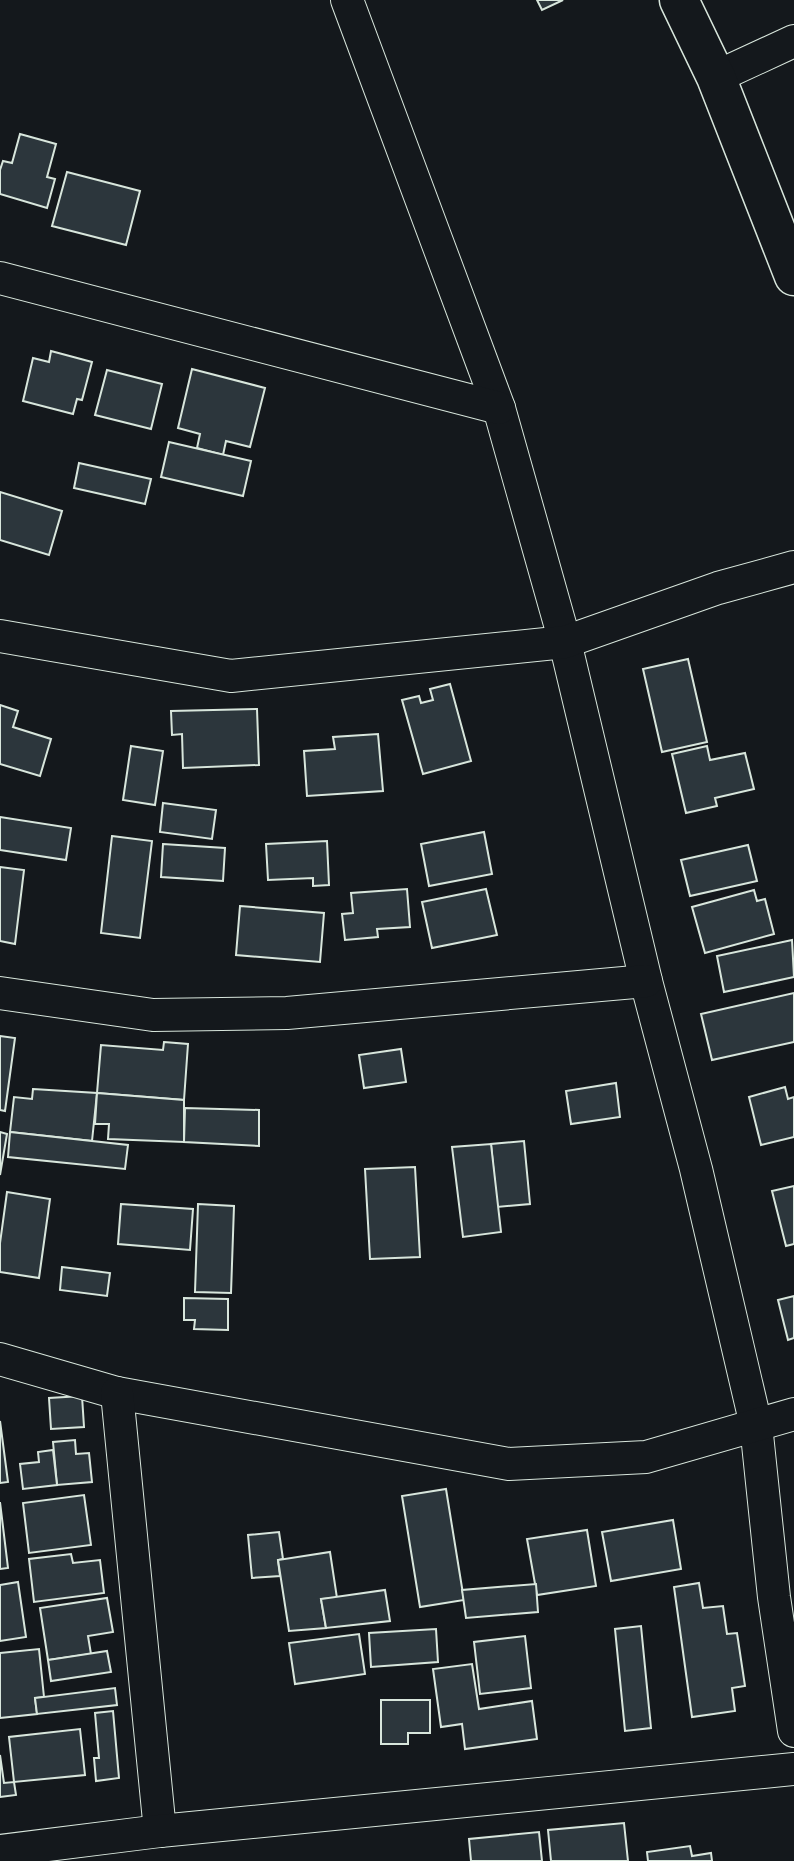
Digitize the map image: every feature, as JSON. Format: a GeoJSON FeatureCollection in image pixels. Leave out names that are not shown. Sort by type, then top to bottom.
{"type":"FeatureCollection","features":[{"type":"Feature","properties":{"kind":"main road"},"geometry":{"type":"LineString","coordinates":[[679,0],[716,77],[794,276]]}},
{"type":"Feature","properties":{"kind":"street"},"geometry":{"type":"LineString","coordinates":[[343,1],[499,408],[565,642],[646,981],[696,1169],[756,1425],[774,1597],[794,1731]]}},
{"type":"Feature","properties":{"kind":"street"},"geometry":{"type":"LineString","coordinates":[[716,77],[794,41]]}},
{"type":"Feature","properties":{"kind":"street"},"geometry":{"type":"LineString","coordinates":[[0,278],[499,408]]}},
{"type":"Feature","properties":{"kind":"street"},"geometry":{"type":"LineString","coordinates":[[0,636],[231,676],[565,642],[718,588],[794,567]]}},
{"type":"Feature","properties":{"kind":"street"},"geometry":{"type":"LineString","coordinates":[[0,993],[153,1015],[286,1013],[646,981]]}},
{"type":"Feature","properties":{"kind":"street"},"geometry":{"type":"LineString","coordinates":[[0,1359],[117,1393],[509,1464],[646,1457],[794,1414]]}},
{"type":"Feature","properties":{"kind":"street"},"geometry":{"type":"LineString","coordinates":[[117,1393],[160,1831]]}},
{"type":"Feature","properties":{"kind":"street"},"geometry":{"type":"LineString","coordinates":[[0,1851],[160,1831],[794,1769]]}},
{"type":"Feature","properties":{"kind":"building"},"geometry":{"type":"Polygon","coordinates":[[[537,0],[563,0],[542,10],[537,0]]]}},
{"type":"Feature","properties":{"kind":"building"},"geometry":{"type":"Polygon","coordinates":[[[20,134],[56,144],[47,177],[55,179],[47,208],[0,194],[0,170],[3,161],[12,163],[20,134]]]}},
{"type":"Feature","properties":{"kind":"building"},"geometry":{"type":"Polygon","coordinates":[[[67,172],[140,191],[126,245],[52,226],[67,172]]]}},
{"type":"Feature","properties":{"kind":"building"},"geometry":{"type":"Polygon","coordinates":[[[51,351],[92,362],[82,400],[77,399],[73,414],[23,401],[33,358],[49,362],[51,351]]]}},
{"type":"Feature","properties":{"kind":"building"},"geometry":{"type":"Polygon","coordinates":[[[192,369],[265,388],[250,447],[226,441],[223,455],[197,448],[200,434],[178,428],[192,369]]]}},
{"type":"Feature","properties":{"kind":"building"},"geometry":{"type":"Polygon","coordinates":[[[107,370],[162,384],[151,429],[95,415],[107,370]]]}},
{"type":"Feature","properties":{"kind":"building"},"geometry":{"type":"Polygon","coordinates":[[[169,442],[251,461],[243,496],[161,477],[169,442]]]}},
{"type":"Feature","properties":{"kind":"building"},"geometry":{"type":"Polygon","coordinates":[[[79,463],[151,479],[145,504],[74,488],[79,463]]]}},
{"type":"Feature","properties":{"kind":"building"},"geometry":{"type":"Polygon","coordinates":[[[0,492],[62,511],[49,555],[0,540],[0,492]]]}},
{"type":"Feature","properties":{"kind":"building"},"geometry":{"type":"Polygon","coordinates":[[[688,659],[707,742],[662,752],[643,669],[688,659]]]}},
{"type":"Feature","properties":{"kind":"building"},"geometry":{"type":"Polygon","coordinates":[[[450,684],[471,761],[423,774],[402,700],[419,696],[421,703],[433,700],[430,689],[450,684]]]}},
{"type":"Feature","properties":{"kind":"building"},"geometry":{"type":"Polygon","coordinates":[[[0,705],[18,711],[13,727],[51,739],[40,776],[0,764],[0,705]]]}},
{"type":"Feature","properties":{"kind":"building"},"geometry":{"type":"Polygon","coordinates":[[[257,709],[259,765],[183,768],[182,734],[172,735],[171,711],[257,709]]]}},
{"type":"Feature","properties":{"kind":"building"},"geometry":{"type":"Polygon","coordinates":[[[378,734],[383,791],[307,796],[304,751],[335,749],[333,737],[378,734]]]}},
{"type":"Feature","properties":{"kind":"building"},"geometry":{"type":"Polygon","coordinates":[[[131,746],[163,751],[155,805],[123,800],[131,746]]]}},
{"type":"Feature","properties":{"kind":"building"},"geometry":{"type":"Polygon","coordinates":[[[707,746],[710,760],[745,753],[754,789],[715,798],[717,806],[686,813],[672,754],[707,746]]]}},
{"type":"Feature","properties":{"kind":"building"},"geometry":{"type":"Polygon","coordinates":[[[163,803],[216,810],[212,839],[160,832],[163,803]]]}},
{"type":"Feature","properties":{"kind":"building"},"geometry":{"type":"Polygon","coordinates":[[[0,817],[71,828],[66,860],[0,850],[0,817]]]}},
{"type":"Feature","properties":{"kind":"building"},"geometry":{"type":"Polygon","coordinates":[[[484,832],[492,874],[429,886],[421,844],[484,832]]]}},
{"type":"Feature","properties":{"kind":"building"},"geometry":{"type":"Polygon","coordinates":[[[112,836],[152,841],[140,938],[101,933],[112,836]]]}},
{"type":"Feature","properties":{"kind":"building"},"geometry":{"type":"Polygon","coordinates":[[[327,841],[329,885],[313,886],[313,878],[268,880],[266,844],[327,841]]]}},
{"type":"Feature","properties":{"kind":"building"},"geometry":{"type":"Polygon","coordinates":[[[163,844],[225,848],[223,881],[161,877],[163,844]]]}},
{"type":"Feature","properties":{"kind":"building"},"geometry":{"type":"Polygon","coordinates":[[[748,845],[757,881],[690,896],[681,860],[748,845]]]}},
{"type":"Feature","properties":{"kind":"building"},"geometry":{"type":"Polygon","coordinates":[[[0,867],[24,870],[15,944],[0,941],[0,867]]]}},
{"type":"Feature","properties":{"kind":"building"},"geometry":{"type":"Polygon","coordinates":[[[407,889],[410,927],[377,929],[378,937],[345,940],[342,914],[353,913],[351,893],[407,889]]]}},
{"type":"Feature","properties":{"kind":"building"},"geometry":{"type":"Polygon","coordinates":[[[486,889],[497,935],[432,948],[422,902],[486,889]]]}},
{"type":"Feature","properties":{"kind":"building"},"geometry":{"type":"Polygon","coordinates":[[[754,890],[757,901],[765,899],[774,934],[705,953],[692,907],[754,890]]]}},
{"type":"Feature","properties":{"kind":"building"},"geometry":{"type":"Polygon","coordinates":[[[240,906],[324,913],[320,962],[236,955],[240,906]]]}},
{"type":"Feature","properties":{"kind":"building"},"geometry":{"type":"Polygon","coordinates":[[[792,940],[794,977],[724,992],[717,956],[792,940]]]}},
{"type":"Feature","properties":{"kind":"building"},"geometry":{"type":"Polygon","coordinates":[[[794,993],[794,1042],[712,1060],[701,1014],[794,993]]]}},
{"type":"Feature","properties":{"kind":"building"},"geometry":{"type":"Polygon","coordinates":[[[0,1036],[15,1038],[5,1111],[0,1110],[0,1036]]]}},
{"type":"Feature","properties":{"kind":"building"},"geometry":{"type":"Polygon","coordinates":[[[164,1042],[188,1044],[184,1100],[97,1093],[101,1045],[163,1050],[164,1042]]]}},
{"type":"Feature","properties":{"kind":"building"},"geometry":{"type":"Polygon","coordinates":[[[401,1049],[406,1082],[364,1088],[359,1055],[401,1049]]]}},
{"type":"Feature","properties":{"kind":"building"},"geometry":{"type":"Polygon","coordinates":[[[616,1083],[620,1117],[571,1124],[566,1091],[616,1083]]]}},
{"type":"Feature","properties":{"kind":"building"},"geometry":{"type":"Polygon","coordinates":[[[785,1087],[788,1099],[794,1097],[794,1137],[761,1145],[749,1097],[785,1087]]]}},
{"type":"Feature","properties":{"kind":"building"},"geometry":{"type":"Polygon","coordinates":[[[33,1089],[97,1093],[92,1141],[10,1132],[14,1097],[32,1099],[33,1089]]]}},
{"type":"Feature","properties":{"kind":"building"},"geometry":{"type":"Polygon","coordinates":[[[97,1093],[184,1100],[184,1142],[108,1139],[109,1124],[95,1124],[97,1093]]]}},
{"type":"Feature","properties":{"kind":"building"},"geometry":{"type":"Polygon","coordinates":[[[185,1108],[259,1110],[259,1146],[184,1142],[185,1108]]]}},
{"type":"Feature","properties":{"kind":"building"},"geometry":{"type":"Polygon","coordinates":[[[0,1132],[7,1134],[0,1175],[0,1132]]]}},
{"type":"Feature","properties":{"kind":"building"},"geometry":{"type":"Polygon","coordinates":[[[10,1132],[128,1145],[125,1169],[8,1157],[10,1132]]]}},
{"type":"Feature","properties":{"kind":"building"},"geometry":{"type":"Polygon","coordinates":[[[524,1141],[530,1204],[497,1207],[491,1144],[524,1141]]]}},
{"type":"Feature","properties":{"kind":"building"},"geometry":{"type":"Polygon","coordinates":[[[491,1144],[501,1232],[463,1237],[452,1147],[491,1144]]]}},
{"type":"Feature","properties":{"kind":"building"},"geometry":{"type":"Polygon","coordinates":[[[415,1167],[420,1257],[370,1259],[365,1169],[415,1167]]]}},
{"type":"Feature","properties":{"kind":"building"},"geometry":{"type":"Polygon","coordinates":[[[794,1186],[794,1244],[786,1246],[772,1191],[794,1186]]]}},
{"type":"Feature","properties":{"kind":"building"},"geometry":{"type":"Polygon","coordinates":[[[7,1192],[50,1199],[39,1278],[0,1272],[0,1243],[7,1192]]]}},
{"type":"Feature","properties":{"kind":"building"},"geometry":{"type":"Polygon","coordinates":[[[121,1204],[193,1209],[190,1250],[118,1244],[121,1204]]]}},
{"type":"Feature","properties":{"kind":"building"},"geometry":{"type":"Polygon","coordinates":[[[198,1204],[234,1206],[231,1293],[195,1292],[198,1204]]]}},
{"type":"Feature","properties":{"kind":"building"},"geometry":{"type":"Polygon","coordinates":[[[62,1267],[110,1273],[107,1296],[60,1290],[62,1267]]]}},
{"type":"Feature","properties":{"kind":"building"},"geometry":{"type":"Polygon","coordinates":[[[794,1296],[794,1338],[788,1340],[778,1300],[794,1296]]]}},
{"type":"Feature","properties":{"kind":"building"},"geometry":{"type":"Polygon","coordinates":[[[184,1298],[228,1299],[228,1330],[194,1329],[195,1320],[184,1320],[184,1298]]]}},
{"type":"Feature","properties":{"kind":"building"},"geometry":{"type":"Polygon","coordinates":[[[82,1396],[84,1427],[51,1429],[49,1398],[82,1396]]]}},
{"type":"Feature","properties":{"kind":"building"},"geometry":{"type":"Polygon","coordinates":[[[0,1421],[8,1482],[0,1483],[0,1421]]]}},
{"type":"Feature","properties":{"kind":"building"},"geometry":{"type":"Polygon","coordinates":[[[75,1440],[76,1454],[89,1453],[92,1482],[57,1485],[53,1442],[75,1440]]]}},
{"type":"Feature","properties":{"kind":"building"},"geometry":{"type":"Polygon","coordinates":[[[53,1450],[57,1485],[23,1489],[20,1464],[39,1462],[38,1452],[53,1450]]]}},
{"type":"Feature","properties":{"kind":"building"},"geometry":{"type":"Polygon","coordinates":[[[446,1489],[464,1600],[420,1607],[402,1496],[446,1489]]]}},
{"type":"Feature","properties":{"kind":"building"},"geometry":{"type":"Polygon","coordinates":[[[84,1495],[91,1545],[29,1553],[23,1503],[84,1495]]]}},
{"type":"Feature","properties":{"kind":"building"},"geometry":{"type":"Polygon","coordinates":[[[0,1502],[8,1568],[0,1569],[0,1502]]]}},
{"type":"Feature","properties":{"kind":"building"},"geometry":{"type":"Polygon","coordinates":[[[673,1520],[681,1569],[611,1581],[602,1532],[673,1520]]]}},
{"type":"Feature","properties":{"kind":"building"},"geometry":{"type":"Polygon","coordinates":[[[587,1530],[596,1586],[537,1595],[527,1539],[587,1530]]]}},
{"type":"Feature","properties":{"kind":"building"},"geometry":{"type":"Polygon","coordinates":[[[279,1532],[283,1559],[278,1560],[280,1576],[252,1578],[248,1535],[279,1532]]]}},
{"type":"Feature","properties":{"kind":"building"},"geometry":{"type":"Polygon","coordinates":[[[330,1552],[337,1598],[321,1599],[326,1628],[289,1631],[278,1560],[330,1552]]]}},
{"type":"Feature","properties":{"kind":"building"},"geometry":{"type":"Polygon","coordinates":[[[71,1554],[73,1563],[100,1560],[104,1593],[34,1602],[29,1559],[71,1554]]]}},
{"type":"Feature","properties":{"kind":"building"},"geometry":{"type":"Polygon","coordinates":[[[18,1582],[26,1637],[0,1641],[0,1585],[18,1582]]]}},
{"type":"Feature","properties":{"kind":"building"},"geometry":{"type":"Polygon","coordinates":[[[699,1583],[703,1608],[723,1606],[727,1634],[737,1633],[745,1686],[732,1688],[735,1711],[692,1717],[674,1587],[699,1583]]]}},
{"type":"Feature","properties":{"kind":"building"},"geometry":{"type":"Polygon","coordinates":[[[536,1584],[538,1612],[466,1618],[462,1590],[536,1584]]]}},
{"type":"Feature","properties":{"kind":"building"},"geometry":{"type":"Polygon","coordinates":[[[385,1590],[390,1621],[326,1628],[321,1599],[385,1590]]]}},
{"type":"Feature","properties":{"kind":"building"},"geometry":{"type":"Polygon","coordinates":[[[107,1598],[113,1632],[88,1636],[91,1654],[48,1660],[40,1608],[107,1598]]]}},
{"type":"Feature","properties":{"kind":"building"},"geometry":{"type":"Polygon","coordinates":[[[641,1626],[651,1728],[625,1731],[615,1629],[641,1626]]]}},
{"type":"Feature","properties":{"kind":"building"},"geometry":{"type":"Polygon","coordinates":[[[436,1629],[438,1662],[371,1667],[369,1633],[436,1629]]]}},
{"type":"Feature","properties":{"kind":"building"},"geometry":{"type":"Polygon","coordinates":[[[359,1634],[365,1674],[295,1684],[289,1643],[359,1634]]]}},
{"type":"Feature","properties":{"kind":"building"},"geometry":{"type":"Polygon","coordinates":[[[525,1636],[531,1688],[480,1694],[474,1642],[525,1636]]]}},
{"type":"Feature","properties":{"kind":"building"},"geometry":{"type":"Polygon","coordinates":[[[39,1649],[44,1697],[35,1698],[37,1714],[0,1718],[0,1653],[39,1649]]]}},
{"type":"Feature","properties":{"kind":"building"},"geometry":{"type":"Polygon","coordinates":[[[107,1651],[111,1672],[51,1681],[48,1660],[107,1651]]]}},
{"type":"Feature","properties":{"kind":"building"},"geometry":{"type":"Polygon","coordinates":[[[472,1664],[479,1709],[532,1701],[537,1739],[465,1749],[462,1724],[441,1727],[433,1669],[472,1664]]]}},
{"type":"Feature","properties":{"kind":"building"},"geometry":{"type":"Polygon","coordinates":[[[115,1688],[117,1705],[37,1714],[35,1698],[115,1688]]]}},
{"type":"Feature","properties":{"kind":"building"},"geometry":{"type":"Polygon","coordinates":[[[381,1700],[430,1700],[430,1733],[408,1733],[408,1744],[381,1744],[381,1700]]]}},
{"type":"Feature","properties":{"kind":"building"},"geometry":{"type":"Polygon","coordinates":[[[113,1711],[119,1778],[96,1781],[94,1758],[99,1758],[95,1713],[113,1711]]]}},
{"type":"Feature","properties":{"kind":"building"},"geometry":{"type":"Polygon","coordinates":[[[80,1729],[85,1775],[14,1782],[9,1737],[80,1729]]]}},
{"type":"Feature","properties":{"kind":"building"},"geometry":{"type":"Polygon","coordinates":[[[0,1755],[4,1783],[14,1782],[16,1795],[0,1797],[0,1755]]]}},
{"type":"Feature","properties":{"kind":"building"},"geometry":{"type":"Polygon","coordinates":[[[624,1823],[628,1861],[551,1861],[548,1830],[624,1823]]]}},
{"type":"Feature","properties":{"kind":"building"},"geometry":{"type":"Polygon","coordinates":[[[539,1832],[542,1861],[471,1861],[469,1839],[539,1832]]]}},
{"type":"Feature","properties":{"kind":"building"},"geometry":{"type":"Polygon","coordinates":[[[690,1846],[692,1856],[711,1853],[712,1861],[648,1861],[647,1852],[690,1846]]]}}]}
